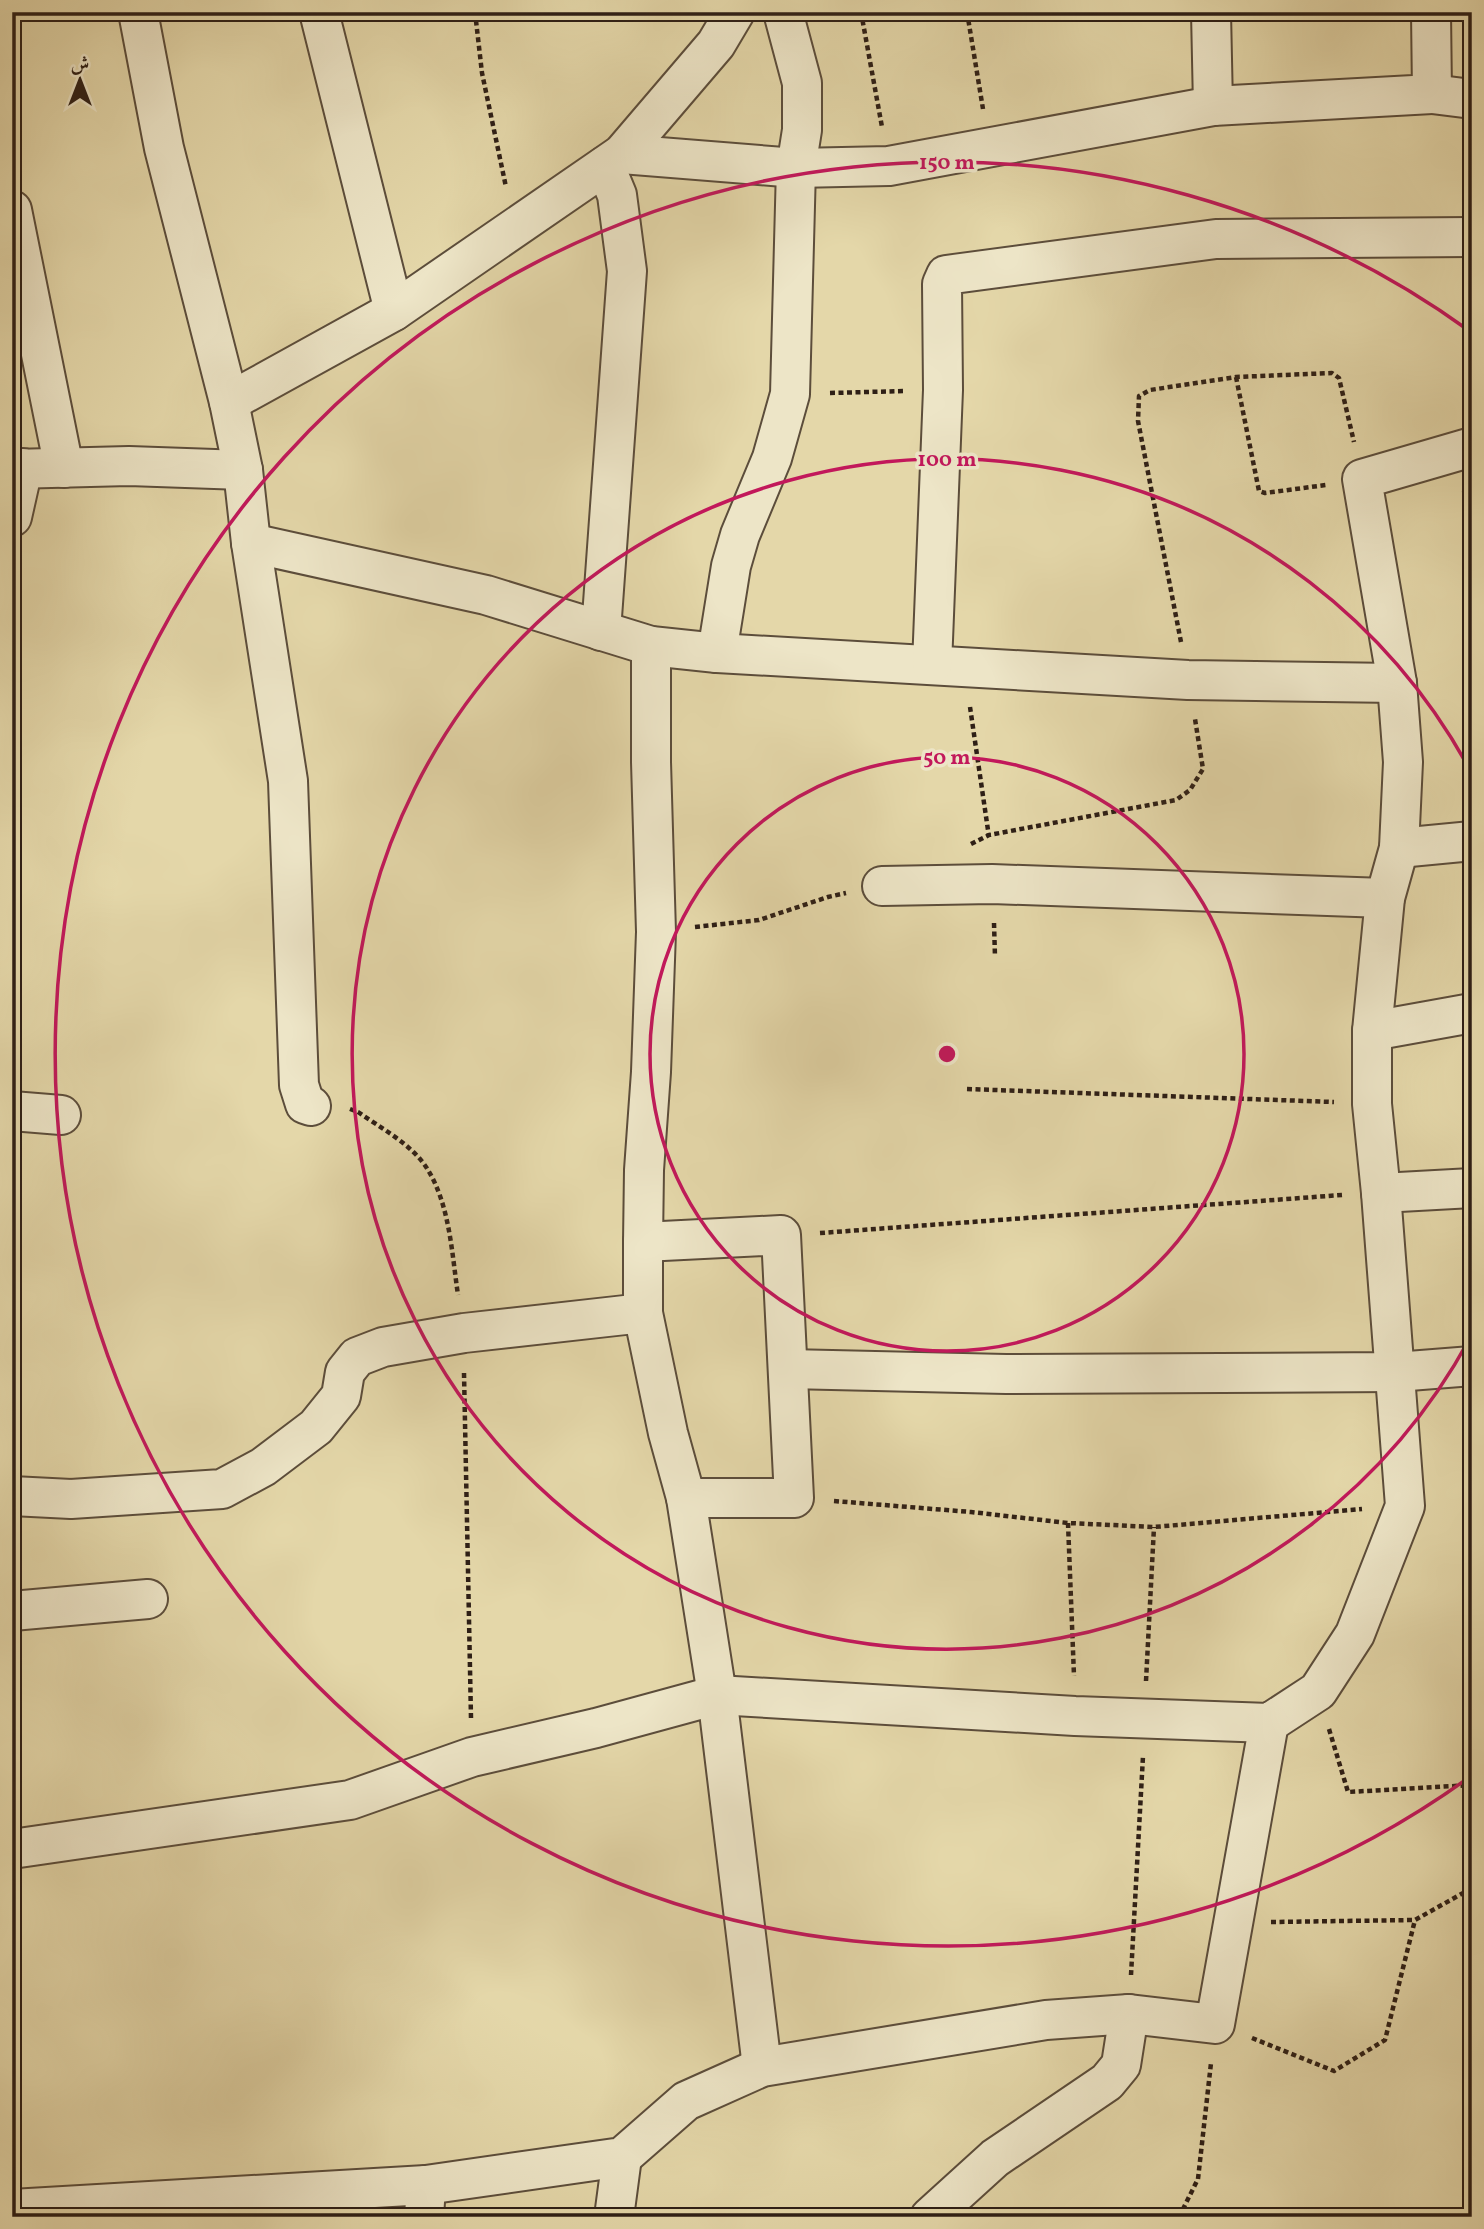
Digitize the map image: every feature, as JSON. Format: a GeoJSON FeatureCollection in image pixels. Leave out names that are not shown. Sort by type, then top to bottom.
{"type":"FeatureCollection","features":[{"type":"Feature","properties":{"kind":"street"},"geometry":{"type":"LineString","coordinates":[[138,12],[164,148],[229,402],[243,470],[251,543],[288,781],[299,1085],[305,1104],[311,1106]]}},
{"type":"Feature","properties":{"kind":"street"},"geometry":{"type":"LineString","coordinates":[[319,12],[394,311]]}},
{"type":"Feature","properties":{"kind":"street"},"geometry":{"type":"LineString","coordinates":[[229,402],[394,311],[614,160],[716,44],[735,12]]}},
{"type":"Feature","properties":{"kind":"street"},"geometry":{"type":"LineString","coordinates":[[717,653],[731,566],[740,535],[772,458],[790,394],[796,168],[802,130],[802,83],[783,12]]}},
{"type":"Feature","properties":{"kind":"street"},"geometry":{"type":"LineString","coordinates":[[1211,12],[1213,106]]}},
{"type":"Feature","properties":{"kind":"street"},"geometry":{"type":"LineString","coordinates":[[1431,12],[1432,94]]}},
{"type":"Feature","properties":{"kind":"street"},"geometry":{"type":"LineString","coordinates":[[614,160],[796,168],[889,166],[1213,106],[1432,94],[1472,99]]}},
{"type":"Feature","properties":{"kind":"street"},"geometry":{"type":"LineString","coordinates":[[601,631],[628,271],[614,160]]}},
{"type":"Feature","properties":{"kind":"street"},"geometry":{"type":"LineString","coordinates":[[12,210],[25,341],[64,468]]}},
{"type":"Feature","properties":{"kind":"street"},"geometry":{"type":"LineString","coordinates":[[948,666],[943,390],[944,277],[1216,239],[1472,237]]}},
{"type":"Feature","properties":{"kind":"street"},"geometry":{"type":"LineString","coordinates":[[12,1849],[350,1800],[472,1758],[717,1695],[1075,1716],[1269,1723],[1318,1691],[1355,1634],[1405,1506],[1372,1104],[1372,1031],[1385,898],[1399,848],[1403,762],[1397,683],[1362,480],[1472,447]]}},
{"type":"Feature","properties":{"kind":"street"},"geometry":{"type":"LineString","coordinates":[[12,517],[18,468],[128,466],[243,470]]}},
{"type":"Feature","properties":{"kind":"street"},"geometry":{"type":"LineString","coordinates":[[251,543],[486,595],[651,646],[717,653],[1188,680],[1397,683]]}},
{"type":"Feature","properties":{"kind":"street"},"geometry":{"type":"LineString","coordinates":[[651,646],[656,932],[644,1170],[643,1312],[668,1433],[686,1498],[717,1695],[762,2067]]}},
{"type":"Feature","properties":{"kind":"street"},"geometry":{"type":"LineString","coordinates":[[1399,848],[1472,841]]}},
{"type":"Feature","properties":{"kind":"street"},"geometry":{"type":"LineString","coordinates":[[882,886],[992,884],[1385,898]]}},
{"type":"Feature","properties":{"kind":"street"},"geometry":{"type":"LineString","coordinates":[[1372,1031],[1472,1013]]}},
{"type":"Feature","properties":{"kind":"street"},"geometry":{"type":"LineString","coordinates":[[12,1111],[61,1115]]}},
{"type":"Feature","properties":{"kind":"street"},"geometry":{"type":"LineString","coordinates":[[1381,1193],[1472,1188]]}},
{"type":"Feature","properties":{"kind":"street"},"geometry":{"type":"LineString","coordinates":[[643,1242],[781,1236],[794,1498],[686,1498]]}},
{"type":"Feature","properties":{"kind":"street"},"geometry":{"type":"LineString","coordinates":[[12,1496],[71,1499],[222,1489],[263,1467],[316,1427],[341,1396],[345,1372],[357,1357],[383,1348],[464,1333],[643,1312]]}},
{"type":"Feature","properties":{"kind":"street"},"geometry":{"type":"LineString","coordinates":[[788,1368],[1006,1374],[1396,1372],[1472,1366]]}},
{"type":"Feature","properties":{"kind":"street"},"geometry":{"type":"LineString","coordinates":[[12,1611],[148,1599]]}},
{"type":"Feature","properties":{"kind":"street"},"geometry":{"type":"LineString","coordinates":[[12,2208],[425,2201],[622,2157],[686,2101],[762,2067],[1046,2020],[1129,2014],[1215,2024],[1269,1723]]}},
{"type":"Feature","properties":{"kind":"street"},"geometry":{"type":"LineString","coordinates":[[930,2217],[995,2158],[1107,2082],[1121,2065],[1129,2014]]}},
{"type":"Feature","properties":{"kind":"street"},"geometry":{"type":"LineString","coordinates":[[614,2217],[622,2157]]}},
{"type":"Feature","properties":{"kind":"path"},"geometry":{"type":"LineString","coordinates":[[475,12],[482,73],[515,226]]}},
{"type":"Feature","properties":{"kind":"path"},"geometry":{"type":"LineString","coordinates":[[861,12],[889,166]]}},
{"type":"Feature","properties":{"kind":"path"},"geometry":{"type":"LineString","coordinates":[[967,12],[989,148]]}},
{"type":"Feature","properties":{"kind":"path"},"geometry":{"type":"LineString","coordinates":[[948,666],[989,835],[1176,800],[1190,790],[1203,769],[1138,421],[1139,396],[1150,390],[1236,377],[1323,372],[1339,378],[1362,480],[1265,493],[1259,491],[1236,377]]}},
{"type":"Feature","properties":{"kind":"path"},"geometry":{"type":"LineString","coordinates":[[790,394],[943,390]]}},
{"type":"Feature","properties":{"kind":"path"},"geometry":{"type":"LineString","coordinates":[[656,932],[759,920],[828,897],[882,886]]}},
{"type":"Feature","properties":{"kind":"path"},"geometry":{"type":"LineString","coordinates":[[967,1089],[1372,1104]]}},
{"type":"Feature","properties":{"kind":"path"},"geometry":{"type":"LineString","coordinates":[[311,1106],[358,1112],[410,1150],[428,1169],[440,1197],[464,1333],[465,1526],[472,1758]]}},
{"type":"Feature","properties":{"kind":"path"},"geometry":{"type":"LineString","coordinates":[[781,1236],[1381,1193]]}},
{"type":"Feature","properties":{"kind":"path"},"geometry":{"type":"LineString","coordinates":[[794,1498],[971,1512],[1068,1524],[1154,1527],[1405,1506]]}},
{"type":"Feature","properties":{"kind":"path"},"geometry":{"type":"LineString","coordinates":[[1068,1524],[1075,1716]]}},
{"type":"Feature","properties":{"kind":"path"},"geometry":{"type":"LineString","coordinates":[[1129,2014],[1154,1527]]}},
{"type":"Feature","properties":{"kind":"path"},"geometry":{"type":"LineString","coordinates":[[1318,1691],[1348,1792],[1472,1785]]}},
{"type":"Feature","properties":{"kind":"path"},"geometry":{"type":"LineString","coordinates":[[1233,1922],[1415,1920],[1472,1888]]}},
{"type":"Feature","properties":{"kind":"path"},"geometry":{"type":"LineString","coordinates":[[1180,2217],[1198,2179],[1215,2024],[1334,2071],[1385,2040],[1415,1920]]}}]}
